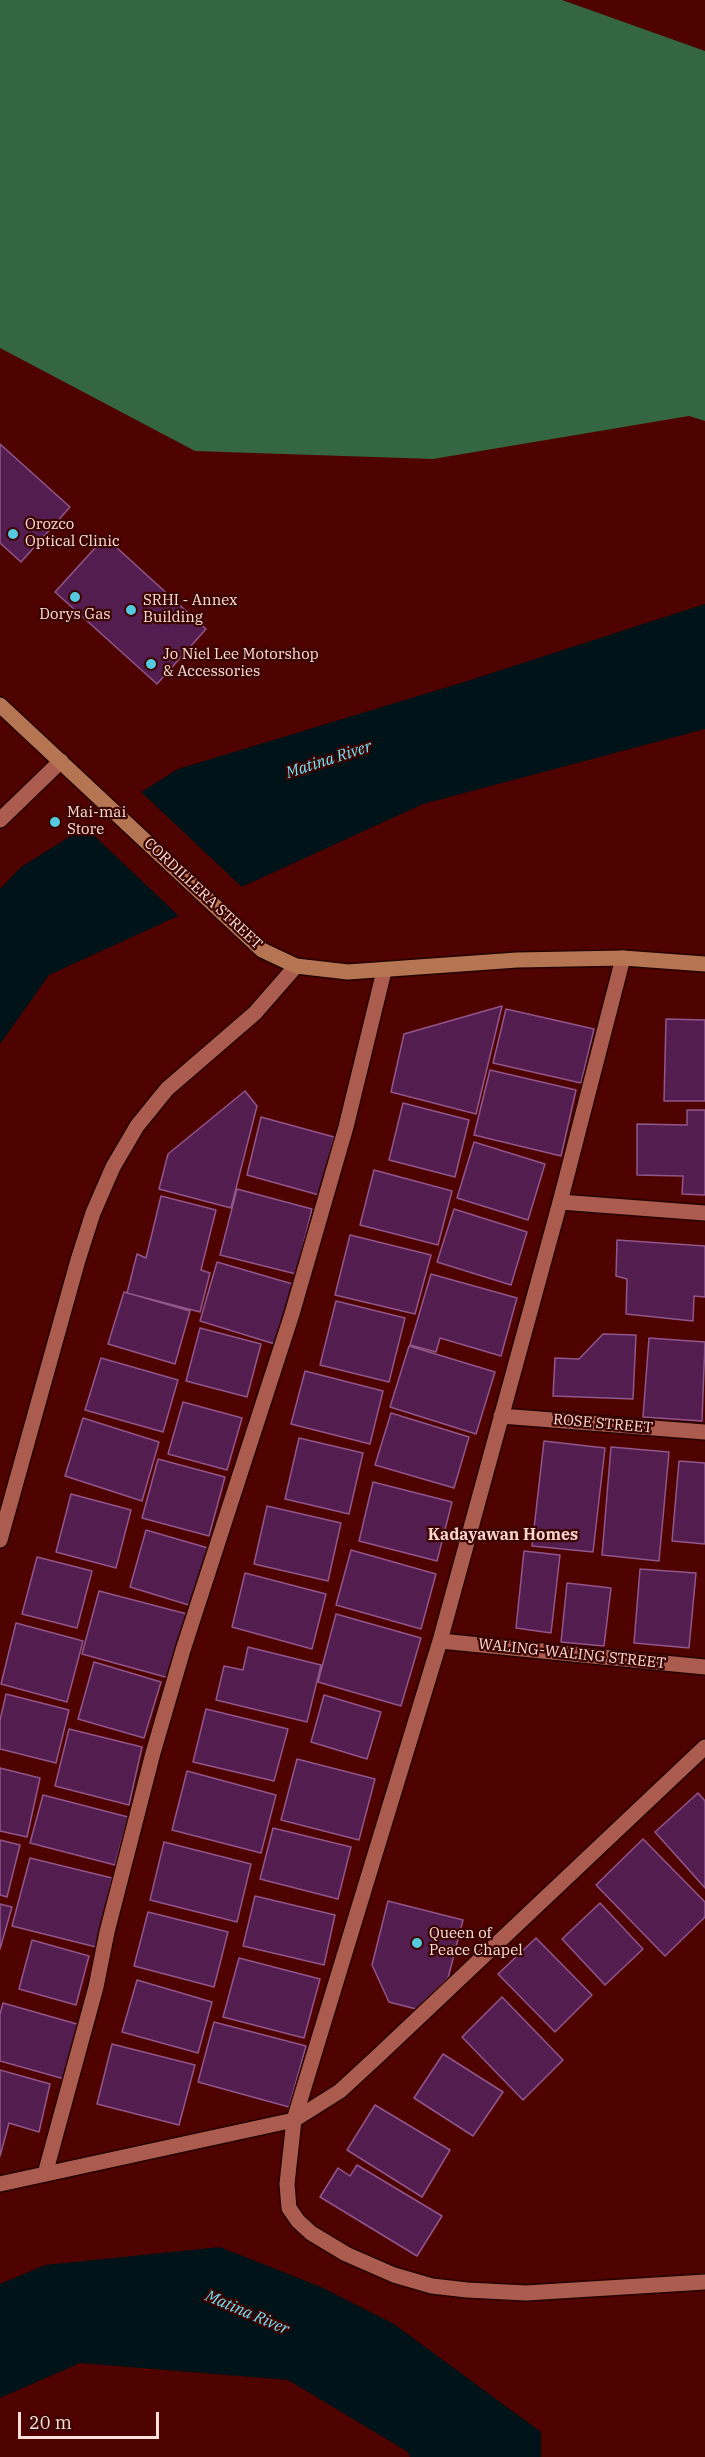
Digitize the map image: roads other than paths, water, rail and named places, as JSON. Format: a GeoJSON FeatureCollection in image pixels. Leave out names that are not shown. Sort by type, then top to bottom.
{"type":"FeatureCollection","features":[{"type":"Feature","properties":{"kind":"street","name":"CORDILLERA STREET"},"geometry":{"type":"LineString","coordinates":[[0,705],[246,936],[262,950],[296,966],[348,972],[517,960],[623,958],[705,964]]}},
{"type":"Feature","properties":{"kind":"street"},"geometry":{"type":"LineString","coordinates":[[0,820],[61,760]]}},
{"type":"Feature","properties":{"kind":"street"},"geometry":{"type":"LineString","coordinates":[[623,958],[560,1202],[440,1641],[294,2120],[287,2184],[289,2208],[298,2222],[311,2233],[346,2254],[394,2275],[432,2286],[526,2293],[705,2282]]}},
{"type":"Feature","properties":{"kind":"street"},"geometry":{"type":"LineString","coordinates":[[0,1540],[78,1260],[93,1213],[113,1167],[137,1126],[167,1089],[255,1013],[296,966]]}},
{"type":"Feature","properties":{"kind":"street"},"geometry":{"type":"LineString","coordinates":[[45,2174],[96,1987],[106,1932],[153,1753],[292,1314],[346,1127],[384,971]]}},
{"type":"Feature","properties":{"kind":"street"},"geometry":{"type":"LineString","coordinates":[[560,1202],[705,1213]]}},
{"type":"Feature","properties":{"kind":"street","name":"ROSE STREET"},"geometry":{"type":"LineString","coordinates":[[501,1416],[705,1432]]}},
{"type":"Feature","properties":{"kind":"street","name":"WALING-WALING STREET"},"geometry":{"type":"LineString","coordinates":[[440,1641],[705,1667]]}},
{"type":"Feature","properties":{"kind":"street"},"geometry":{"type":"LineString","coordinates":[[0,2184],[294,2120],[340,2091],[705,1747]]}},
{"type":"Feature","properties":{"kind":"water","name":"Matina River"},"geometry":{"type":"Polygon","coordinates":[[[705,604],[705,729],[423,804],[49,975],[0,1044],[0,889],[21,867],[178,769],[464,682],[705,604]]]}},
{"type":"Feature","properties":{"kind":"water","name":"Matina River"},"geometry":{"type":"Polygon","coordinates":[[[220,2247],[321,2287],[394,2324],[541,2432],[541,2457],[410,2457],[408,2452],[288,2380],[80,2363],[0,2398],[0,2284],[45,2265],[220,2247]]]}},
{"type":"Feature","properties":{"kind":"place","name":"Orozco Optical Clinic"},"geometry":{"type":"Point","coordinates":[13,534]}},
{"type":"Feature","properties":{"kind":"place","name":"Dorys Gas"},"geometry":{"type":"Point","coordinates":[75,597]}},
{"type":"Feature","properties":{"kind":"place","name":"SRHI - Annex Building"},"geometry":{"type":"Point","coordinates":[131,610]}},
{"type":"Feature","properties":{"kind":"place","name":"Jo Niel Lee Motorshop & Accessories"},"geometry":{"type":"Point","coordinates":[151,664]}},
{"type":"Feature","properties":{"kind":"place","name":"Mai-mai Store"},"geometry":{"type":"Point","coordinates":[55,822]}},
{"type":"Feature","properties":{"kind":"place","name":"Queen of Peace Chapel"},"geometry":{"type":"Point","coordinates":[417,1943]}},
{"type":"Feature","properties":{"kind":"district","name":"Kadayawan Homes"},"geometry":{"type":"Point","coordinates":[503,1535]}}]}
